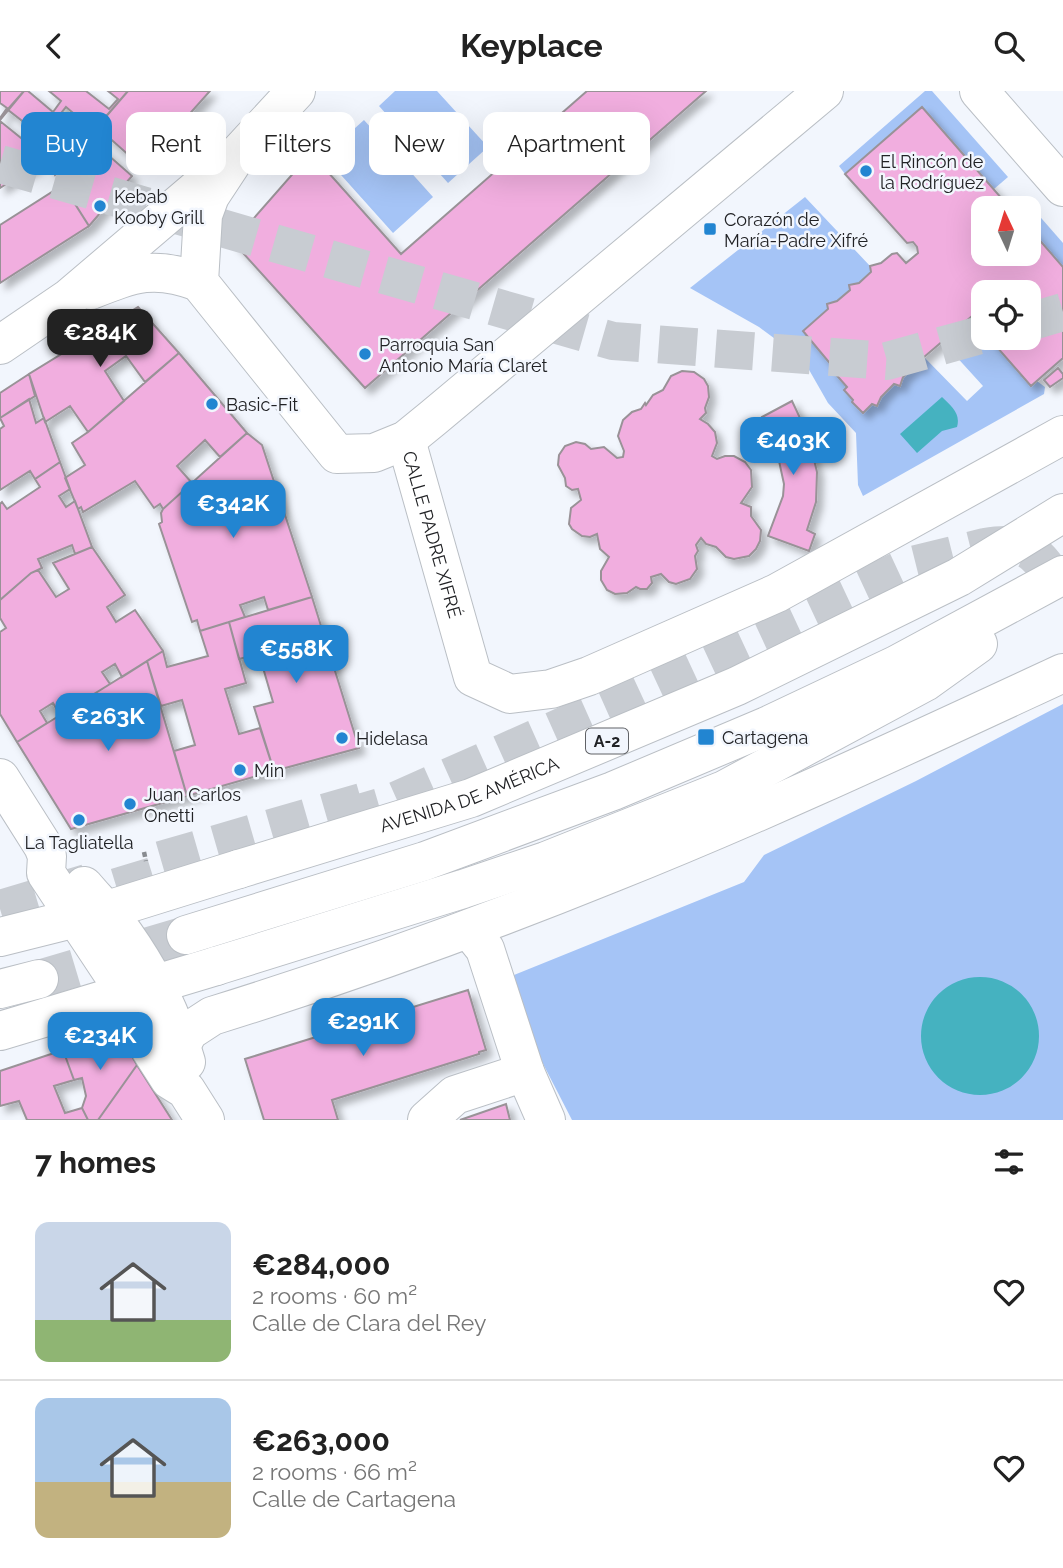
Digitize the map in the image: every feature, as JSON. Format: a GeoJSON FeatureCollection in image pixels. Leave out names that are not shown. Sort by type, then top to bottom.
{"type":"FeatureCollection","features":[{"type":"Feature","properties":{"kind":"main road"},"geometry":{"type":"LineString","coordinates":[[0,345],[69,298],[237,155],[296,91]]}},
{"type":"Feature","properties":{"kind":"main road"},"geometry":{"type":"LineString","coordinates":[[406,440],[824,91]]}},
{"type":"Feature","properties":{"kind":"main road"},"geometry":{"type":"LineString","coordinates":[[979,91],[1063,187]]}},
{"type":"Feature","properties":{"kind":"main road"},"geometry":{"type":"LineString","coordinates":[[69,298],[134,274],[156,271],[179,274],[199,282],[203,215],[210,196],[237,155]]}},
{"type":"Feature","properties":{"kind":"main road","name":"CALLE PADRE XIFRÉ"},"geometry":{"type":"LineString","coordinates":[[199,282],[337,454],[374,453],[406,440],[473,677],[510,694],[551,689],[590,676],[777,593],[1054,441]]}},
{"type":"Feature","properties":{"kind":"main road"},"geometry":{"type":"LineString","coordinates":[[784,609],[949,521],[1024,470],[1054,441]]}},
{"type":"Feature","properties":{"kind":"main road","name":"AVENIDA DE AMÉRICA"},"geometry":{"type":"LineString","coordinates":[[0,937],[90,915],[471,798],[737,686],[959,576],[1063,513]]}},
{"type":"Feature","properties":{"kind":"main road"},"geometry":{"type":"LineString","coordinates":[[186,935],[425,861],[613,791],[767,726],[895,665],[1049,583]]}},
{"type":"Feature","properties":{"kind":"main road"},"geometry":{"type":"LineString","coordinates":[[0,1031],[463,889],[546,861],[724,790],[925,682],[977,645],[1049,583]]}},
{"type":"Feature","properties":{"kind":"main road"},"geometry":{"type":"LineString","coordinates":[[181,1045],[189,1031],[212,1016],[469,929],[664,851],[868,763],[1063,673]]}},
{"type":"Feature","properties":{"kind":"main road"},"geometry":{"type":"LineString","coordinates":[[0,778],[47,856],[46,873],[90,915],[113,974],[138,990],[181,1045],[190,1074],[195,1105]]}},
{"type":"Feature","properties":{"kind":"main road"},"geometry":{"type":"LineString","coordinates":[[469,929],[485,949],[525,1072],[546,1120]]}},
{"type":"Feature","properties":{"kind":"main road"},"geometry":{"type":"LineString","coordinates":[[0,989],[39,979]]}},
{"type":"Feature","properties":{"kind":"main road"},"geometry":{"type":"LineString","coordinates":[[138,990],[129,1016],[170,1080],[195,1105]]}},
{"type":"Feature","properties":{"kind":"main road"},"geometry":{"type":"LineString","coordinates":[[427,1120],[455,1095],[525,1072]]}},
{"type":"Feature","properties":{"kind":"path"},"geometry":{"type":"LineString","coordinates":[[144,852],[146,861]]}},
{"type":"Feature","properties":{"kind":"shaded area"},"geometry":{"type":"Polygon","coordinates":[[[395,91],[437,91],[456,112],[384,112],[379,106],[395,91]]]}},
{"type":"Feature","properties":{"kind":"shaded area"},"geometry":{"type":"Polygon","coordinates":[[[925,91],[932,91],[1008,177],[994,189],[922,108],[845,174],[839,166],[925,91]]]}},
{"type":"Feature","properties":{"kind":"shaded area"},"geometry":{"type":"Polygon","coordinates":[[[364,120],[369,126],[369,175],[413,175],[433,197],[393,233],[341,175],[355,175],[355,128],[364,120]]]}},
{"type":"Feature","properties":{"kind":"shaded area"},"geometry":{"type":"Polygon","coordinates":[[[469,126],[483,142],[483,152],[469,164],[469,126]]]}},
{"type":"Feature","properties":{"kind":"shaded area"},"geometry":{"type":"Polygon","coordinates":[[[441,175],[457,175],[448,183],[441,175]]]}},
{"type":"Feature","properties":{"kind":"shaded area"},"geometry":{"type":"Polygon","coordinates":[[[805,197],[870,266],[871,272],[859,283],[849,285],[850,290],[803,331],[833,367],[832,370],[847,387],[852,402],[862,413],[872,404],[877,405],[894,384],[900,386],[903,377],[916,366],[921,367],[924,357],[967,401],[983,386],[943,342],[971,317],[971,350],[1000,350],[1010,361],[1045,387],[1044,394],[863,496],[858,485],[856,433],[828,403],[808,368],[759,327],[690,288],[805,197]]]}},
{"type":"Feature","properties":{"kind":"shaded area"},"geometry":{"type":"Polygon","coordinates":[[[1041,218],[1063,243],[1063,267],[1041,242],[1041,218]]]}},
{"type":"Feature","properties":{"kind":"shaded area"},"geometry":{"type":"Polygon","coordinates":[[[942,397],[956,414],[957,427],[942,431],[917,453],[900,434],[942,397]]]}},
{"type":"Feature","properties":{"kind":"shaded area"},"geometry":{"type":"Polygon","coordinates":[[[1063,704],[1063,1120],[572,1120],[524,1027],[514,975],[744,882],[764,855],[916,781],[1063,704]]]}},
{"type":"Feature","properties":{"kind":"shaded area"},"geometry":{"type":"Polygon","coordinates":[[[980,977],[1002,982],[1022,994],[1034,1014],[1039,1036],[1034,1058],[1022,1078],[1002,1090],[980,1095],[958,1090],[938,1078],[926,1058],[921,1036],[926,1014],[938,994],[958,982],[980,977]]]}},
{"type":"Feature","properties":{"kind":"building"},"geometry":{"type":"Polygon","coordinates":[[[0,91],[24,91],[0,118],[7,108],[0,103],[0,91]]]}},
{"type":"Feature","properties":{"kind":"building"},"geometry":{"type":"Polygon","coordinates":[[[24,91],[28,91],[53,112],[21,112],[21,120],[8,110],[24,91]]]}},
{"type":"Feature","properties":{"kind":"building"},"geometry":{"type":"Polygon","coordinates":[[[49,91],[86,91],[109,109],[118,99],[108,91],[128,91],[110,112],[72,112],[66,107],[62,112],[53,112],[61,101],[49,91]]]}},
{"type":"Feature","properties":{"kind":"building"},"geometry":{"type":"Polygon","coordinates":[[[128,91],[210,91],[191,112],[126,112],[126,153],[112,140],[110,112],[128,91]]]}},
{"type":"Feature","properties":{"kind":"building"},"geometry":{"type":"Polygon","coordinates":[[[587,91],[706,91],[650,140],[650,112],[563,112],[587,91]]]}},
{"type":"Feature","properties":{"kind":"building"},"geometry":{"type":"Polygon","coordinates":[[[922,107],[1000,196],[971,196],[971,266],[1041,266],[1041,242],[1063,267],[1063,358],[1031,386],[1000,350],[1041,350],[1041,280],[971,280],[971,317],[924,357],[921,367],[916,366],[903,377],[900,386],[894,384],[881,397],[877,406],[872,404],[863,413],[844,390],[847,387],[832,370],[833,367],[803,331],[828,309],[827,304],[837,301],[850,290],[849,285],[859,283],[871,272],[870,266],[897,253],[906,263],[918,253],[913,242],[907,243],[845,174],[922,107]]]}},
{"type":"Feature","properties":{"kind":"building"},"geometry":{"type":"Polygon","coordinates":[[[0,121],[21,138],[21,175],[0,188],[0,121]]]}},
{"type":"Feature","properties":{"kind":"building"},"geometry":{"type":"Polygon","coordinates":[[[112,158],[126,171],[126,175],[132,176],[89,226],[63,185],[72,175],[112,175],[112,158]]]}},
{"type":"Feature","properties":{"kind":"building"},"geometry":{"type":"Polygon","coordinates":[[[292,175],[331,175],[401,254],[491,175],[610,175],[365,388],[233,242],[292,175]]]}},
{"type":"Feature","properties":{"kind":"building"},"geometry":{"type":"Polygon","coordinates":[[[63,185],[89,226],[0,283],[0,225],[63,185]]]}},
{"type":"Feature","properties":{"kind":"building"},"geometry":{"type":"Polygon","coordinates":[[[138,307],[179,353],[145,382],[126,356],[105,371],[124,401],[88,432],[70,406],[45,422],[29,374],[138,307]]]}},
{"type":"Feature","properties":{"kind":"building"},"geometry":{"type":"Polygon","coordinates":[[[179,353],[247,433],[220,457],[205,440],[177,466],[192,483],[163,509],[160,504],[154,508],[135,481],[83,512],[81,507],[78,509],[65,478],[85,465],[72,443],[179,353]]]}},
{"type":"Feature","properties":{"kind":"building"},"geometry":{"type":"Polygon","coordinates":[[[1058,368],[1063,378],[1050,387],[1044,380],[1058,368]]]}},
{"type":"Feature","properties":{"kind":"building"},"geometry":{"type":"Polygon","coordinates":[[[682,371],[694,372],[704,379],[708,386],[706,413],[700,419],[715,432],[717,443],[712,456],[717,459],[734,456],[745,462],[751,470],[752,487],[741,503],[751,507],[751,516],[761,530],[760,541],[749,556],[734,559],[726,557],[701,538],[696,545],[697,569],[690,579],[676,584],[669,582],[661,574],[651,577],[652,583],[647,589],[636,587],[627,593],[615,594],[607,590],[601,580],[601,571],[609,557],[600,549],[597,534],[582,536],[569,524],[571,508],[581,500],[578,489],[572,490],[566,486],[558,465],[559,455],[565,446],[576,442],[591,449],[604,447],[617,458],[623,457],[624,451],[618,436],[623,420],[663,390],[671,376],[682,371]]]}},
{"type":"Feature","properties":{"kind":"building"},"geometry":{"type":"Polygon","coordinates":[[[29,374],[35,396],[0,418],[0,393],[29,374]]]}},
{"type":"Feature","properties":{"kind":"building"},"geometry":{"type":"Polygon","coordinates":[[[29,399],[36,423],[44,418],[60,462],[35,479],[30,471],[0,490],[0,429],[4,426],[0,418],[29,399]]]}},
{"type":"Feature","properties":{"kind":"building"},"geometry":{"type":"Polygon","coordinates":[[[792,401],[808,435],[817,472],[816,502],[807,530],[815,534],[809,551],[768,536],[783,496],[784,484],[776,447],[762,417],[792,401]]]}},
{"type":"Feature","properties":{"kind":"building"},"geometry":{"type":"Polygon","coordinates":[[[247,433],[262,445],[312,597],[268,610],[264,597],[240,605],[245,617],[200,631],[197,620],[192,622],[159,524],[162,522],[161,513],[247,433]]]}},
{"type":"Feature","properties":{"kind":"building"},"geometry":{"type":"Polygon","coordinates":[[[60,462],[70,489],[59,496],[66,507],[75,501],[92,547],[75,554],[72,545],[38,559],[42,568],[31,573],[0,600],[0,504],[2,502],[7,509],[40,487],[35,479],[60,462]]]}},
{"type":"Feature","properties":{"kind":"building"},"geometry":{"type":"Polygon","coordinates":[[[92,547],[125,595],[107,607],[116,622],[135,610],[163,651],[122,677],[115,664],[102,672],[110,684],[60,715],[53,703],[40,711],[47,723],[17,742],[0,714],[0,632],[6,628],[0,618],[0,600],[38,570],[56,597],[69,589],[53,563],[92,547]]]}},
{"type":"Feature","properties":{"kind":"building"},"geometry":{"type":"Polygon","coordinates":[[[312,597],[359,748],[274,771],[254,707],[273,702],[259,654],[239,659],[229,622],[312,597]]]}},
{"type":"Feature","properties":{"kind":"building"},"geometry":{"type":"Polygon","coordinates":[[[229,622],[246,683],[225,689],[239,734],[260,728],[274,771],[187,796],[174,751],[195,745],[182,700],[161,706],[147,661],[163,651],[167,667],[208,656],[200,631],[229,622]]]}},
{"type":"Feature","properties":{"kind":"building"},"geometry":{"type":"Polygon","coordinates":[[[147,661],[187,796],[71,829],[17,742],[147,661]]]}},
{"type":"Feature","properties":{"kind":"building"},"geometry":{"type":"Polygon","coordinates":[[[468,990],[486,1050],[332,1100],[338,1120],[264,1120],[245,1059],[468,990]]]}},
{"type":"Feature","properties":{"kind":"building"},"geometry":{"type":"Polygon","coordinates":[[[110,1036],[124,1042],[137,1065],[98,1120],[88,1120],[82,1108],[86,1096],[82,1078],[74,1080],[63,1050],[110,1036]]]}},
{"type":"Feature","properties":{"kind":"building"},"geometry":{"type":"Polygon","coordinates":[[[63,1050],[74,1080],[54,1086],[65,1113],[82,1108],[88,1120],[27,1120],[19,1101],[0,1106],[0,1071],[63,1050]]]}},
{"type":"Feature","properties":{"kind":"building"},"geometry":{"type":"Polygon","coordinates":[[[137,1065],[172,1120],[98,1120],[137,1065]]]}},
{"type":"Feature","properties":{"kind":"building"},"geometry":{"type":"Polygon","coordinates":[[[506,1104],[510,1120],[460,1120],[506,1104]]]}},
{"type":"Feature","properties":{"kind":"tunnel"},"geometry":{"type":"LineString","coordinates":[[0,164],[613,341],[887,361],[971,338]]}},
{"type":"Feature","properties":{"kind":"tunnel"},"geometry":{"type":"LineString","coordinates":[[1041,318],[1063,312]]}},
{"type":"Feature","properties":{"kind":"tunnel"},"geometry":{"type":"LineString","coordinates":[[343,818],[384,806],[606,707],[909,566],[985,547],[1014,546],[1024,548],[1040,559],[1063,590]]}},
{"type":"Feature","properties":{"kind":"tunnel"},"geometry":{"type":"LineString","coordinates":[[161,860],[365,801]]}},
{"type":"Feature","properties":{"kind":"tunnel"},"geometry":{"type":"LineString","coordinates":[[62,904],[192,864]]}},
{"type":"Feature","properties":{"kind":"tunnel"},"geometry":{"type":"LineString","coordinates":[[0,909],[87,883]]}},
{"type":"Feature","properties":{"kind":"tunnel"},"geometry":{"type":"LineString","coordinates":[[39,979],[186,935]]}},
{"type":"Feature","properties":{"kind":"place","name":"El Rincón de la Rodríguez"},"geometry":{"type":"Point","coordinates":[866,171]}},
{"type":"Feature","properties":{"kind":"place","name":"Kebab Kooby Grill"},"geometry":{"type":"Point","coordinates":[100,206]}},
{"type":"Feature","properties":{"kind":"place","name":"Corazón de María-Padre Xifré"},"geometry":{"type":"Point","coordinates":[710,229]}},
{"type":"Feature","properties":{"kind":"place","name":"Parroquia San Antonio María Claret"},"geometry":{"type":"Point","coordinates":[365,354]}},
{"type":"Feature","properties":{"kind":"place","name":"Basic-Fit"},"geometry":{"type":"Point","coordinates":[212,404]}},
{"type":"Feature","properties":{"kind":"place","name":"Cartagena"},"geometry":{"type":"Point","coordinates":[706,737]}},
{"type":"Feature","properties":{"kind":"place","name":"Hidelasa"},"geometry":{"type":"Point","coordinates":[342,738]}},
{"type":"Feature","properties":{"kind":"place","name":"Min"},"geometry":{"type":"Point","coordinates":[240,770]}},
{"type":"Feature","properties":{"kind":"place","name":"Juan Carlos Onetti"},"geometry":{"type":"Point","coordinates":[130,804]}},
{"type":"Feature","properties":{"kind":"place","name":"La Tagliatella"},"geometry":{"type":"Point","coordinates":[79,820]}}]}
